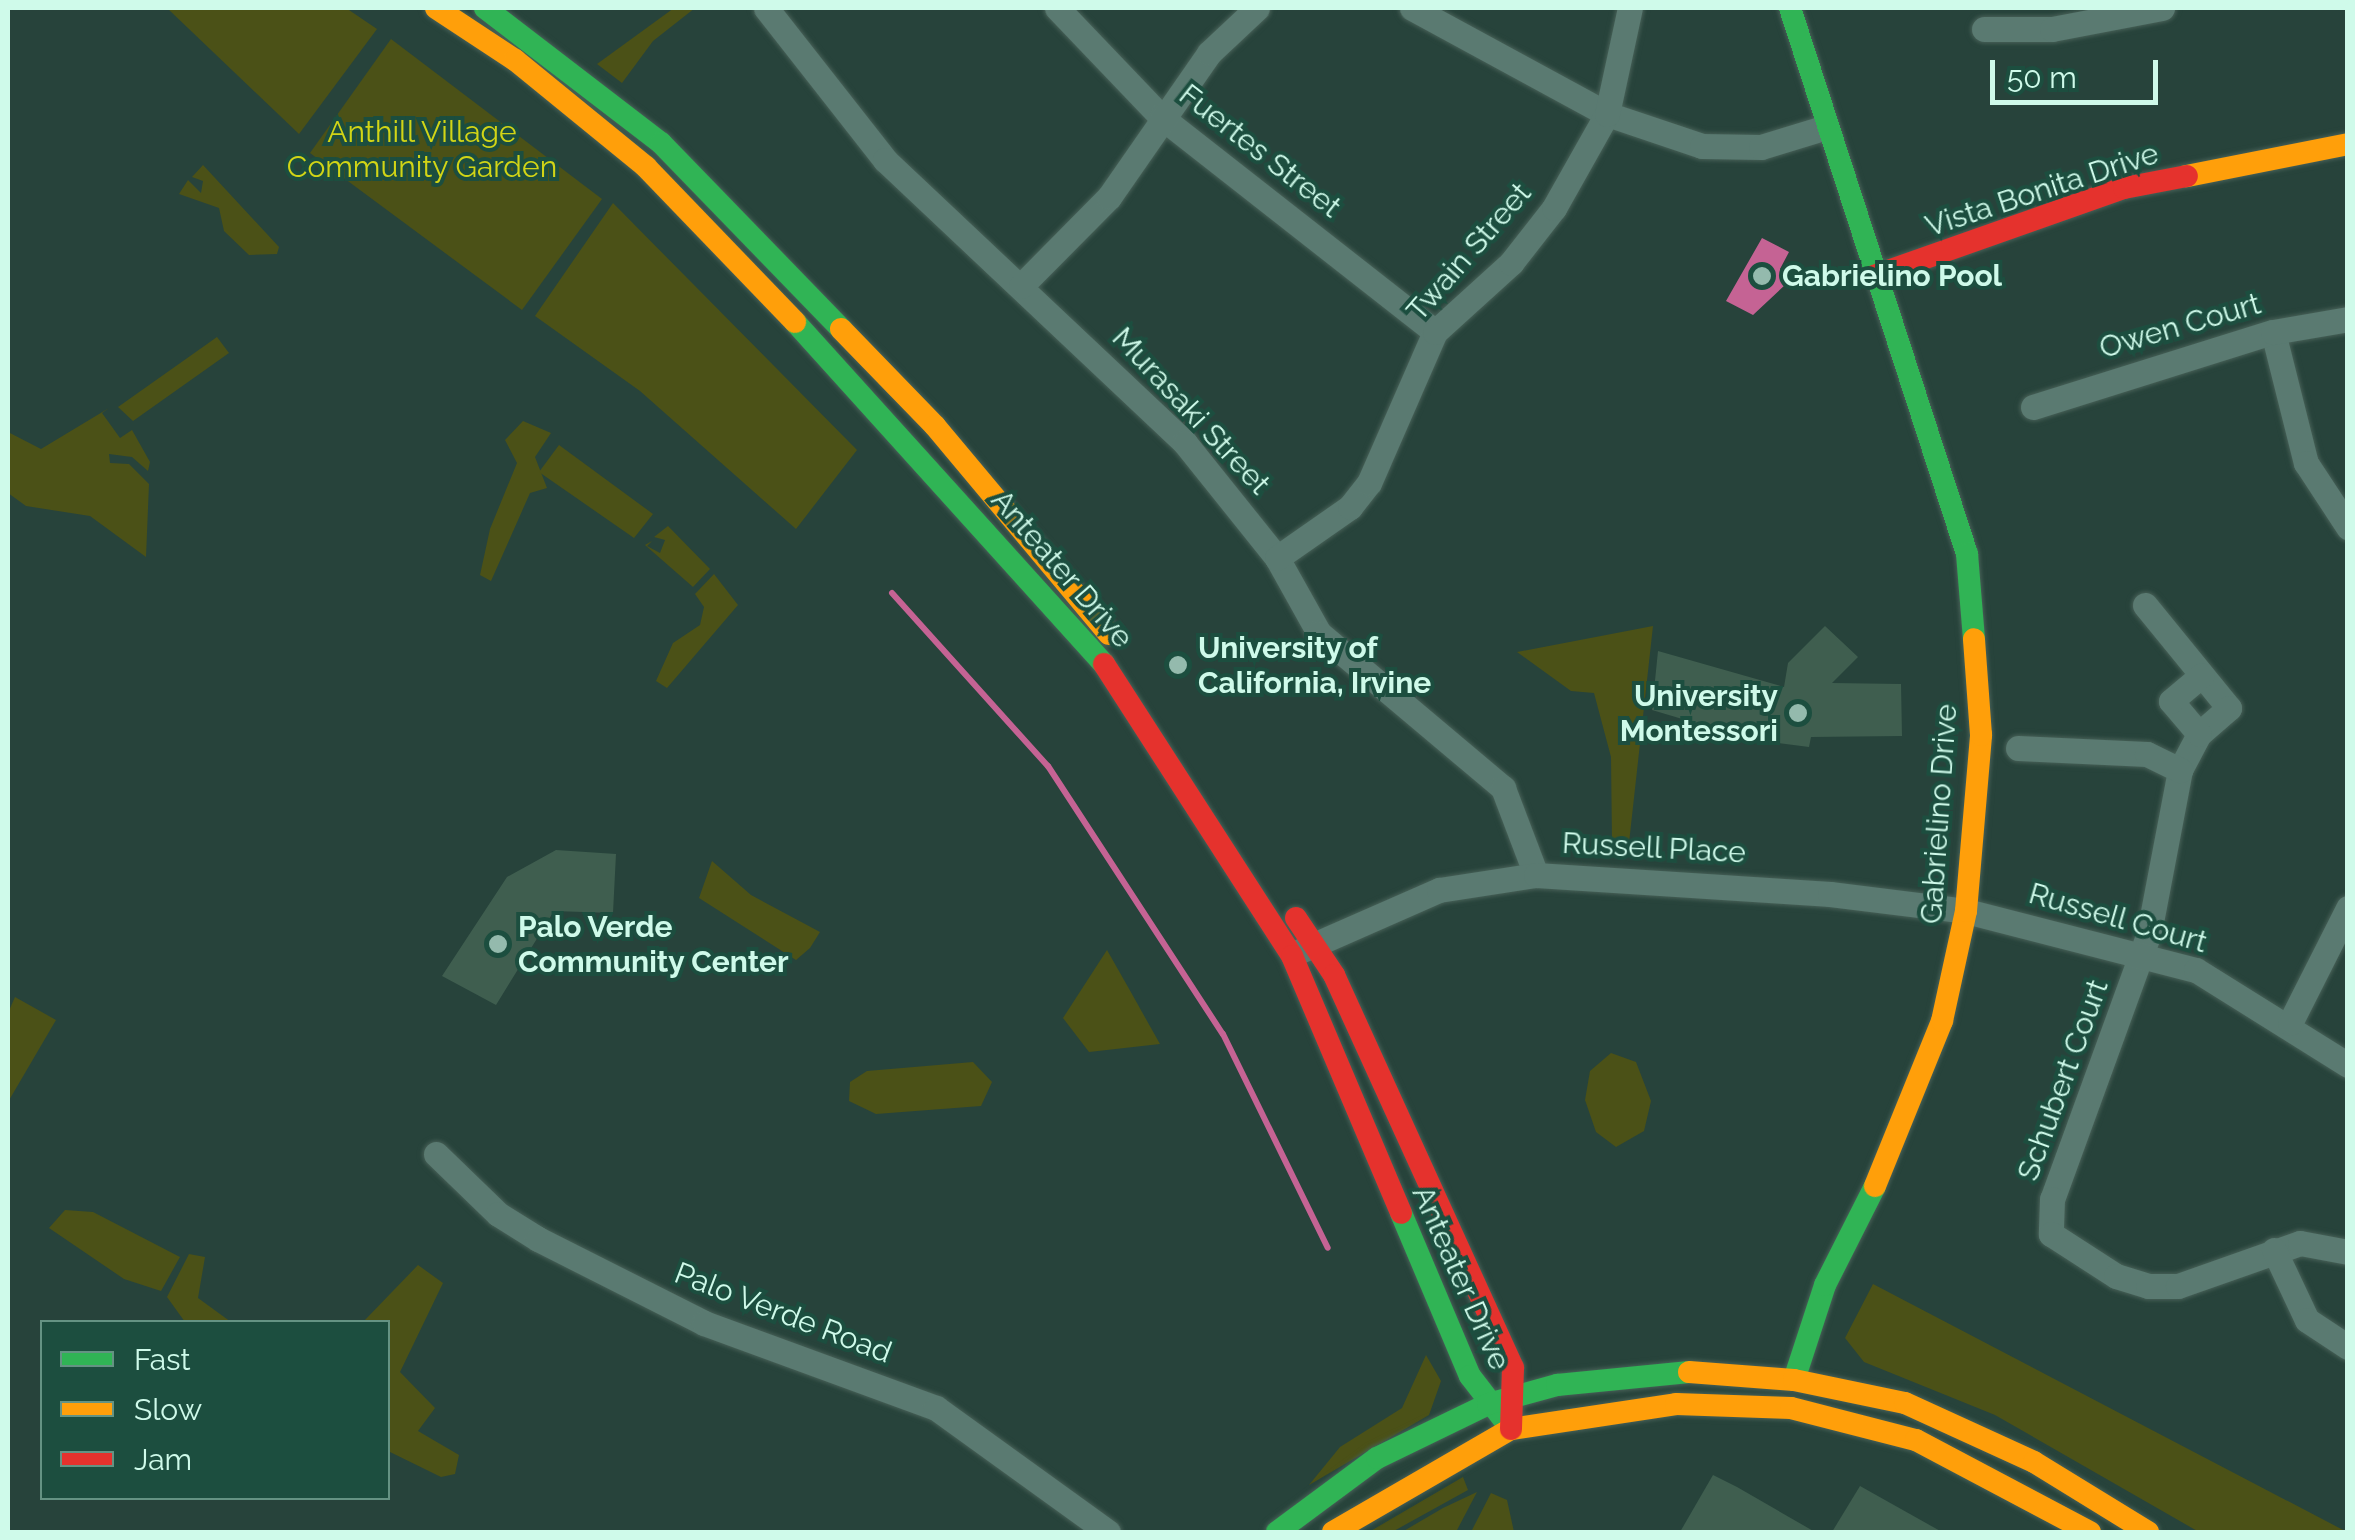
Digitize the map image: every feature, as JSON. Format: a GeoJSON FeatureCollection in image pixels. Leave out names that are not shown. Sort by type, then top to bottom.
{"type":"FeatureCollection","features":[{"type":"Feature","properties":{"kind":"main road","name":"Anteater Drive"},"geometry":{"type":"LineString","coordinates":[[436,8],[515,60],[646,167],[906,440],[1114,675],[1302,950],[1334,975],[1428,1176],[1518,1396],[1511,1429]]}},
{"type":"Feature","properties":{"kind":"main road","name":"Anteater Drive"},"geometry":{"type":"LineString","coordinates":[[484,8],[661,143],[935,426],[1105,629],[1162,705]]}},
{"type":"Feature","properties":{"kind":"main road","name":"Gabrielino Drive"},"geometry":{"type":"LineString","coordinates":[[1790,8],[1823,128],[1967,554],[1981,736],[1966,911],[1917,1094],[1824,1285],[1794,1380]]}},
{"type":"Feature","properties":{"kind":"main road","name":"Vista Bonita Drive"},"geometry":{"type":"LineString","coordinates":[[1874,276],[2124,188],[2348,144]]}},
{"type":"Feature","properties":{"kind":"main road"},"geometry":{"type":"LineString","coordinates":[[906,440],[932,451],[1073,607],[1105,629]]}},
{"type":"Feature","properties":{"kind":"main road","name":"Anteater Drive"},"geometry":{"type":"LineString","coordinates":[[1277,884],[1488,1404],[1511,1429]]}},
{"type":"Feature","properties":{"kind":"main road"},"geometry":{"type":"LineString","coordinates":[[1277,1532],[1377,1458],[1488,1404],[1673,1371],[1794,1380],[1859,1390],[1964,1426],[2148,1532]]}},
{"type":"Feature","properties":{"kind":"main road"},"geometry":{"type":"LineString","coordinates":[[1334,1532],[1401,1486],[1511,1429],[1637,1407],[1791,1408],[1916,1440],[2090,1532]]}},
{"type":"Feature","properties":{"kind":"street","name":"Murasaki Street"},"geometry":{"type":"LineString","coordinates":[[766,8],[885,160],[1185,443],[1278,558],[1319,632],[1503,788],[1536,875]]}},
{"type":"Feature","properties":{"kind":"street","name":"Fuertes Street"},"geometry":{"type":"LineString","coordinates":[[1057,8],[1161,117],[1435,332]]}},
{"type":"Feature","properties":{"kind":"street"},"geometry":{"type":"LineString","coordinates":[[1021,286],[1110,198],[1161,117],[1209,52],[1256,8]]}},
{"type":"Feature","properties":{"kind":"street"},"geometry":{"type":"LineString","coordinates":[[1412,8],[1608,114],[1730,152],[1823,128]]}},
{"type":"Feature","properties":{"kind":"street","name":"Twain Street"},"geometry":{"type":"LineString","coordinates":[[1278,558],[1350,507],[1369,484],[1435,332],[1511,263],[1608,114],[1630,8]]}},
{"type":"Feature","properties":{"kind":"street"},"geometry":{"type":"LineString","coordinates":[[1984,29],[2052,29],[2162,8]]}},
{"type":"Feature","properties":{"kind":"street","name":"Owen Court"},"geometry":{"type":"LineString","coordinates":[[2033,408],[2274,332],[2348,319]]}},
{"type":"Feature","properties":{"kind":"street"},"geometry":{"type":"LineString","coordinates":[[2274,332],[2306,463],[2348,526]]}},
{"type":"Feature","properties":{"kind":"street","name":"Schubert Court"},"geometry":{"type":"LineString","coordinates":[[2146,605],[2230,708],[2198,734],[2180,770],[2142,955],[2052,1199],[2051,1234],[2116,1276],[2148,1286],[2178,1286],[2274,1250],[2317,1243],[2348,1252]]}},
{"type":"Feature","properties":{"kind":"street"},"geometry":{"type":"LineString","coordinates":[[2198,734],[2171,702],[2202,674]]}},
{"type":"Feature","properties":{"kind":"street"},"geometry":{"type":"LineString","coordinates":[[2018,748],[2147,754],[2180,770]]}},
{"type":"Feature","properties":{"kind":"street","name":"Russell Place"},"geometry":{"type":"LineString","coordinates":[[1302,950],[1439,890],[1536,875],[1667,878],[1966,911]]}},
{"type":"Feature","properties":{"kind":"street"},"geometry":{"type":"LineString","coordinates":[[2290,1023],[2348,908]]}},
{"type":"Feature","properties":{"kind":"street","name":"Russell Court"},"geometry":{"type":"LineString","coordinates":[[1966,911],[2196,970],[2290,1023],[2348,1065]]}},
{"type":"Feature","properties":{"kind":"street","name":"Palo Verde Road"},"geometry":{"type":"LineString","coordinates":[[436,1154],[498,1214],[538,1239],[704,1323],[936,1408],[1108,1532]]}},
{"type":"Feature","properties":{"kind":"street"},"geometry":{"type":"LineString","coordinates":[[2274,1250],[2307,1320],[2348,1347]]}},
{"type":"Feature","properties":{"kind":"green space"},"geometry":{"type":"Polygon","coordinates":[[[167,8],[346,8],[377,29],[299,134],[167,8]]]}},
{"type":"Feature","properties":{"kind":"green space"},"geometry":{"type":"Polygon","coordinates":[[[674,8],[695,8],[653,41],[622,83],[597,64],[674,8]]]}},
{"type":"Feature","properties":{"kind":"green space","name":"Anthill Village Community Garden"},"geometry":{"type":"Polygon","coordinates":[[[391,39],[602,199],[522,310],[310,153],[391,39]]]}},
{"type":"Feature","properties":{"kind":"green space"},"geometry":{"type":"Polygon","coordinates":[[[203,165],[279,247],[277,254],[249,255],[224,231],[219,208],[179,194],[188,180],[201,193],[203,181],[192,177],[203,165]]]}},
{"type":"Feature","properties":{"kind":"green space"},"geometry":{"type":"Polygon","coordinates":[[[613,203],[857,450],[796,529],[640,391],[535,316],[613,203]]]}},
{"type":"Feature","properties":{"kind":"green space"},"geometry":{"type":"Polygon","coordinates":[[[217,337],[229,353],[133,421],[118,407],[217,337]]]}},
{"type":"Feature","properties":{"kind":"green space"},"geometry":{"type":"Polygon","coordinates":[[[109,408],[102,413],[120,438],[132,430],[150,462],[148,471],[132,457],[109,454],[110,463],[129,464],[149,484],[146,557],[90,516],[26,506],[8,493],[8,432],[41,449],[109,408]]]}},
{"type":"Feature","properties":{"kind":"green space"},"geometry":{"type":"Polygon","coordinates":[[[523,421],[551,433],[535,457],[547,488],[530,493],[491,581],[480,575],[490,529],[517,463],[505,440],[523,421]]]}},
{"type":"Feature","properties":{"kind":"green space"},"geometry":{"type":"Polygon","coordinates":[[[559,445],[653,514],[634,538],[539,472],[559,445]]]}},
{"type":"Feature","properties":{"kind":"green space"},"geometry":{"type":"Polygon","coordinates":[[[668,526],[710,569],[693,587],[645,545],[652,541],[647,546],[660,553],[665,540],[654,537],[668,526]]]}},
{"type":"Feature","properties":{"kind":"green space"},"geometry":{"type":"Polygon","coordinates":[[[714,574],[738,605],[667,688],[656,681],[673,643],[700,625],[704,607],[695,594],[714,574]]]}},
{"type":"Feature","properties":{"kind":"green space"},"geometry":{"type":"Polygon","coordinates":[[[1653,626],[1629,843],[1612,842],[1611,757],[1594,693],[1571,691],[1517,652],[1653,626]]]}},
{"type":"Feature","properties":{"kind":"green space"},"geometry":{"type":"Polygon","coordinates":[[[712,861],[751,895],[820,932],[810,948],[796,960],[699,898],[712,861]]]}},
{"type":"Feature","properties":{"kind":"green space"},"geometry":{"type":"Polygon","coordinates":[[[1107,950],[1160,1044],[1089,1052],[1063,1018],[1107,950]]]}},
{"type":"Feature","properties":{"kind":"green space"},"geometry":{"type":"Polygon","coordinates":[[[15,997],[56,1020],[8,1102],[8,1013],[15,997]]]}},
{"type":"Feature","properties":{"kind":"green space"},"geometry":{"type":"Polygon","coordinates":[[[1611,1053],[1636,1062],[1651,1101],[1644,1131],[1616,1147],[1596,1132],[1585,1100],[1590,1071],[1611,1053]]]}},
{"type":"Feature","properties":{"kind":"green space"},"geometry":{"type":"Polygon","coordinates":[[[973,1062],[992,1082],[981,1106],[876,1114],[849,1101],[850,1082],[867,1071],[973,1062]]]}},
{"type":"Feature","properties":{"kind":"green space"},"geometry":{"type":"Polygon","coordinates":[[[65,1210],[93,1212],[180,1257],[161,1291],[124,1279],[49,1228],[65,1210]]]}},
{"type":"Feature","properties":{"kind":"green space"},"geometry":{"type":"Polygon","coordinates":[[[189,1254],[205,1257],[198,1298],[228,1320],[184,1320],[167,1297],[189,1254]]]}},
{"type":"Feature","properties":{"kind":"green space"},"geometry":{"type":"Polygon","coordinates":[[[418,1265],[443,1283],[400,1372],[435,1408],[418,1431],[459,1455],[455,1474],[441,1477],[390,1452],[390,1320],[365,1320],[418,1265]]]}},
{"type":"Feature","properties":{"kind":"green space"},"geometry":{"type":"Polygon","coordinates":[[[1873,1284],[2347,1532],[2199,1532],[1995,1415],[1864,1362],[1845,1338],[1873,1284]]]}},
{"type":"Feature","properties":{"kind":"green space"},"geometry":{"type":"Polygon","coordinates":[[[1426,1355],[1441,1381],[1429,1415],[1309,1485],[1340,1447],[1402,1408],[1426,1355]]]}},
{"type":"Feature","properties":{"kind":"green space"},"geometry":{"type":"Polygon","coordinates":[[[1463,1477],[1468,1490],[1392,1532],[1369,1532],[1463,1477]]]}},
{"type":"Feature","properties":{"kind":"green space"},"geometry":{"type":"Polygon","coordinates":[[[1477,1492],[1456,1532],[1402,1532],[1443,1508],[1477,1492]]]}},
{"type":"Feature","properties":{"kind":"green space"},"geometry":{"type":"Polygon","coordinates":[[[1491,1493],[1507,1500],[1514,1532],[1471,1532],[1491,1493]]]}},
{"type":"Feature","properties":{"kind":"shaded area","name":"Gabrielino Pool"},"geometry":{"type":"Polygon","coordinates":[[[1762,238],[1789,252],[1780,269],[1786,284],[1753,315],[1726,301],[1762,238]]]}},
{"type":"Feature","properties":{"kind":"building"},"geometry":{"type":"Polygon","coordinates":[[[1825,626],[1858,657],[1832,683],[1901,684],[1902,736],[1811,737],[1809,747],[1688,731],[1689,721],[1652,710],[1658,651],[1784,687],[1788,663],[1825,626]]]}},
{"type":"Feature","properties":{"kind":"building","name":"Palo Verde Community Center"},"geometry":{"type":"Polygon","coordinates":[[[556,850],[616,854],[613,913],[554,911],[496,1005],[442,976],[507,877],[556,850]]]}},
{"type":"Feature","properties":{"kind":"building"},"geometry":{"type":"Polygon","coordinates":[[[1713,1475],[1737,1487],[1815,1532],[1680,1532],[1713,1475]]]}},
{"type":"Feature","properties":{"kind":"building"},"geometry":{"type":"Polygon","coordinates":[[[1860,1486],[1942,1532],[1832,1532],[1860,1486]]]}},
{"type":"Feature","properties":{"kind":"waterway"},"geometry":{"type":"LineString","coordinates":[[892,593],[1048,766],[1223,1034],[1328,1248]]}},
{"type":"Feature","properties":{"kind":"traffic: fast"},"geometry":{"type":"LineString","coordinates":[[485,8],[661,143],[841,329]]}},
{"type":"Feature","properties":{"kind":"traffic: fast"},"geometry":{"type":"LineString","coordinates":[[1790,8],[1967,554],[1974,639]]}},
{"type":"Feature","properties":{"kind":"traffic: fast"},"geometry":{"type":"LineString","coordinates":[[795,322],[1104,664]]}},
{"type":"Feature","properties":{"kind":"traffic: fast"},"geometry":{"type":"LineString","coordinates":[[1794,1380],[1825,1285],[1875,1186]]}},
{"type":"Feature","properties":{"kind":"traffic: fast"},"geometry":{"type":"LineString","coordinates":[[1401,1213],[1470,1376],[1511,1429]]}},
{"type":"Feature","properties":{"kind":"traffic: fast"},"geometry":{"type":"LineString","coordinates":[[1277,1532],[1377,1458],[1488,1404],[1557,1385],[1689,1372]]}},
{"type":"Feature","properties":{"kind":"traffic: slow"},"geometry":{"type":"LineString","coordinates":[[436,8],[515,60],[646,167],[795,322]]}},
{"type":"Feature","properties":{"kind":"traffic: slow"},"geometry":{"type":"LineString","coordinates":[[2187,176],[2348,144]]}},
{"type":"Feature","properties":{"kind":"traffic: slow"},"geometry":{"type":"LineString","coordinates":[[841,329],[935,426],[1109,634]]}},
{"type":"Feature","properties":{"kind":"traffic: slow"},"geometry":{"type":"LineString","coordinates":[[1875,1186],[1942,1021],[1966,911],[1981,735],[1974,639]]}},
{"type":"Feature","properties":{"kind":"traffic: slow"},"geometry":{"type":"LineString","coordinates":[[1689,1372],[1794,1380],[1905,1403],[2034,1462],[2148,1532]]}},
{"type":"Feature","properties":{"kind":"traffic: slow"},"geometry":{"type":"LineString","coordinates":[[1333,1532],[1511,1429],[1676,1404],[1791,1408],[1916,1440],[2090,1532]]}},
{"type":"Feature","properties":{"kind":"traffic: jam"},"geometry":{"type":"LineString","coordinates":[[1874,276],[2124,188],[2187,176]]}},
{"type":"Feature","properties":{"kind":"traffic: jam"},"geometry":{"type":"LineString","coordinates":[[1104,664],[1292,956],[1401,1213]]}},
{"type":"Feature","properties":{"kind":"traffic: jam"},"geometry":{"type":"LineString","coordinates":[[1296,918],[1334,975],[1513,1368],[1511,1429]]}},
{"type":"Feature","properties":{"kind":"place","name":"Gabrielino Pool"},"geometry":{"type":"Point","coordinates":[1762,276]}},
{"type":"Feature","properties":{"kind":"place","name":"University of California, Irvine"},"geometry":{"type":"Point","coordinates":[1178,665]}},
{"type":"Feature","properties":{"kind":"place","name":"University Montessori"},"geometry":{"type":"Point","coordinates":[1798,713]}},
{"type":"Feature","properties":{"kind":"place","name":"Palo Verde Community Center"},"geometry":{"type":"Point","coordinates":[498,944]}}]}
